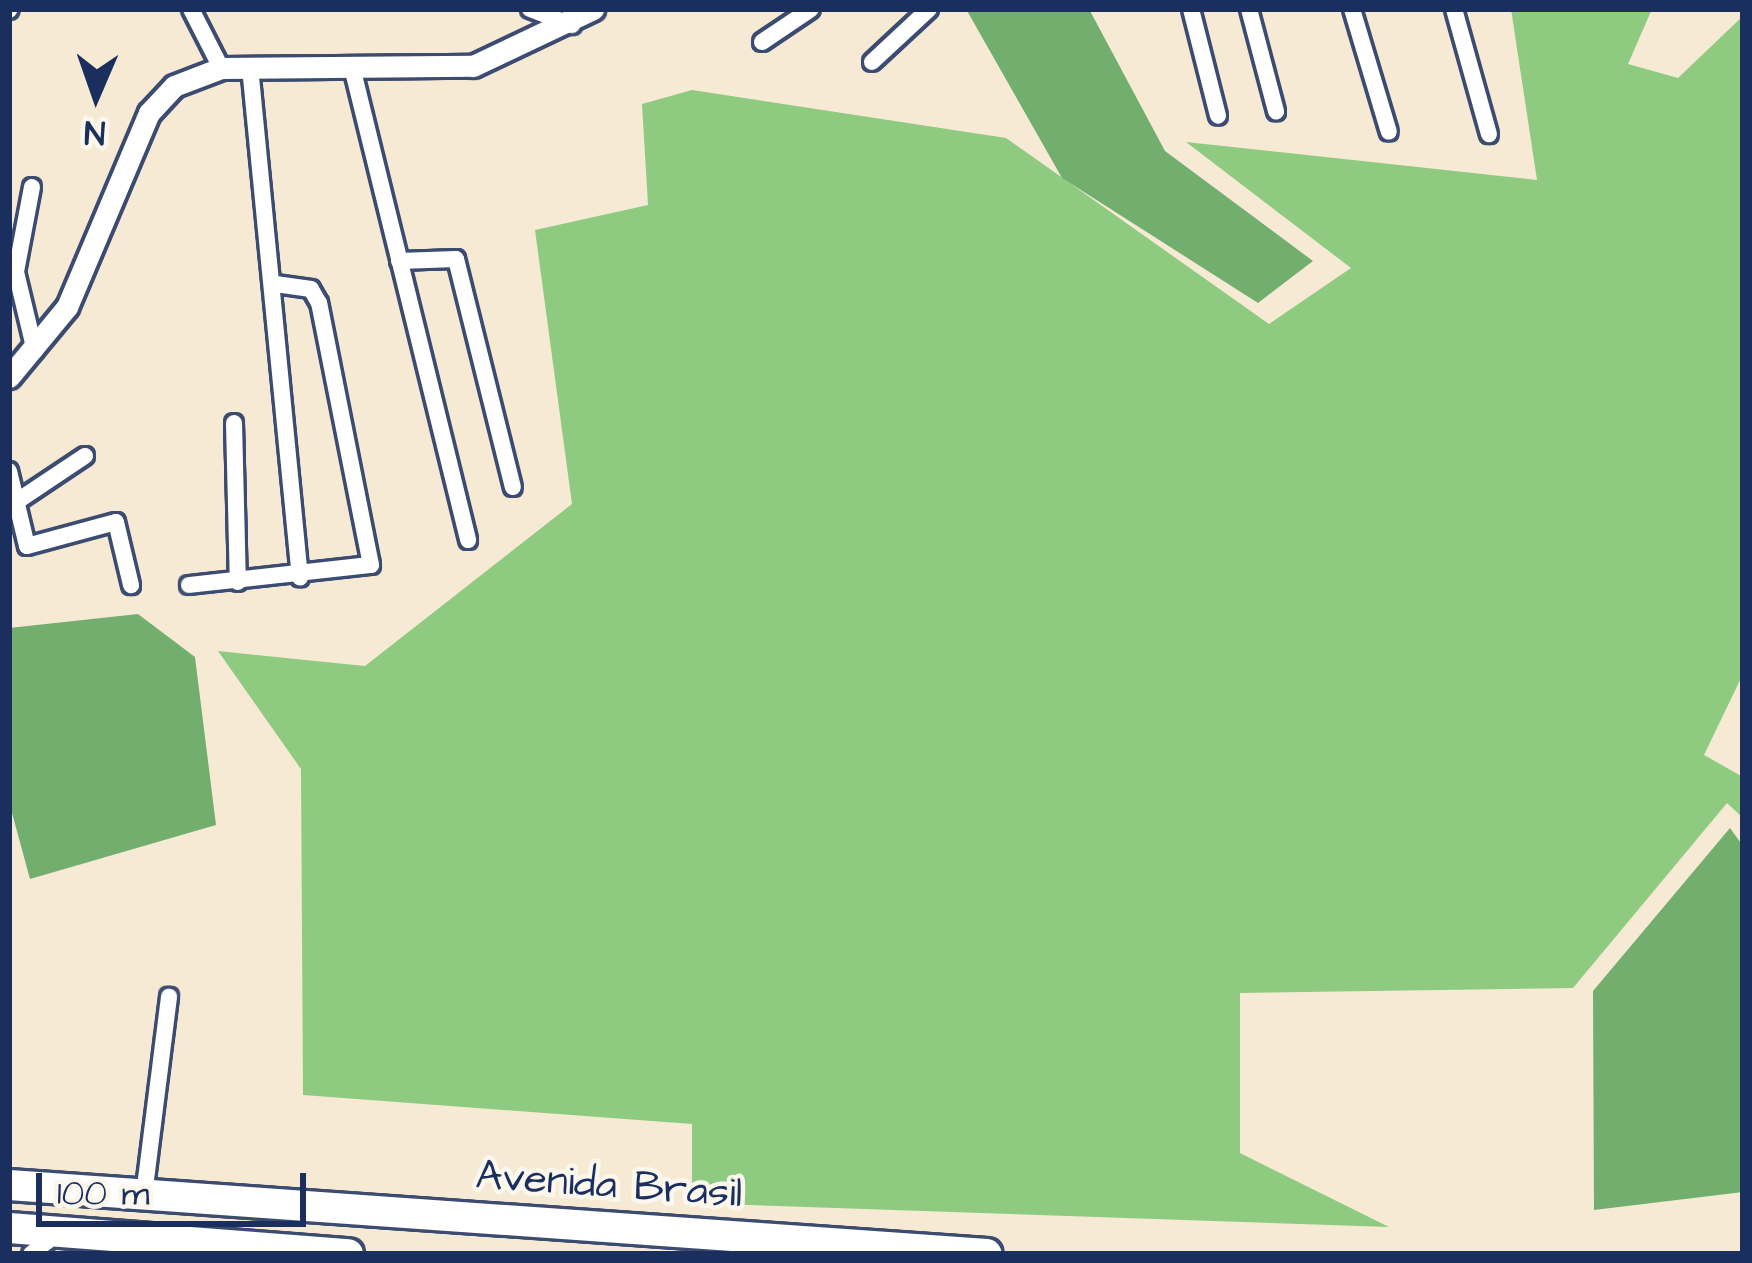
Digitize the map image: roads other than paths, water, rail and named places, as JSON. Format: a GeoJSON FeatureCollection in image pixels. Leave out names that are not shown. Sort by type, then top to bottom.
{"type":"FeatureCollection","features":[{"type":"Feature","properties":{"kind":"highway","name":"Avenida Brasil"},"geometry":{"type":"LineString","coordinates":[[9,1185],[987,1254]]}},
{"type":"Feature","properties":{"kind":"highway"},"geometry":{"type":"LineString","coordinates":[[9,1228],[348,1254]]}},
{"type":"Feature","properties":{"kind":"street"},"geometry":{"type":"LineString","coordinates":[[190,9],[221,68]]}},
{"type":"Feature","properties":{"kind":"street"},"geometry":{"type":"LineString","coordinates":[[530,9],[572,25]]}},
{"type":"Feature","properties":{"kind":"street"},"geometry":{"type":"LineString","coordinates":[[9,377],[35,351],[74,293],[149,113],[174,86],[221,68],[353,71],[473,66],[572,25],[593,9]]}},
{"type":"Feature","properties":{"kind":"street"},"geometry":{"type":"LineString","coordinates":[[762,42],[811,9]]}},
{"type":"Feature","properties":{"kind":"street"},"geometry":{"type":"LineString","coordinates":[[872,62],[929,9]]}},
{"type":"Feature","properties":{"kind":"street"},"geometry":{"type":"LineString","coordinates":[[1191,9],[1218,116]]}},
{"type":"Feature","properties":{"kind":"street"},"geometry":{"type":"LineString","coordinates":[[1250,9],[1276,111]]}},
{"type":"Feature","properties":{"kind":"street"},"geometry":{"type":"LineString","coordinates":[[1352,9],[1389,132]]}},
{"type":"Feature","properties":{"kind":"street"},"geometry":{"type":"LineString","coordinates":[[1454,9],[1489,134]]}},
{"type":"Feature","properties":{"kind":"street"},"geometry":{"type":"LineString","coordinates":[[250,67],[275,284],[300,578]]}},
{"type":"Feature","properties":{"kind":"street"},"geometry":{"type":"LineString","coordinates":[[353,71],[468,540]]}},
{"type":"Feature","properties":{"kind":"street"},"geometry":{"type":"LineString","coordinates":[[32,187],[16,272],[35,351]]}},
{"type":"Feature","properties":{"kind":"street"},"geometry":{"type":"LineString","coordinates":[[399,261],[456,259],[513,488]]}},
{"type":"Feature","properties":{"kind":"street"},"geometry":{"type":"LineString","coordinates":[[189,585],[300,578],[370,565],[319,303],[311,289],[275,284]]}},
{"type":"Feature","properties":{"kind":"street"},"geometry":{"type":"LineString","coordinates":[[234,423],[238,582]]}},
{"type":"Feature","properties":{"kind":"street"},"geometry":{"type":"LineString","coordinates":[[16,502],[85,456]]}},
{"type":"Feature","properties":{"kind":"street"},"geometry":{"type":"LineString","coordinates":[[9,471],[26,544],[116,522],[130,585]]}},
{"type":"Feature","properties":{"kind":"street"},"geometry":{"type":"LineString","coordinates":[[144,1195],[169,997]]}},
{"type":"Feature","properties":{"kind":"street"},"geometry":{"type":"LineString","coordinates":[[31,1254],[59,1232]]}}]}
